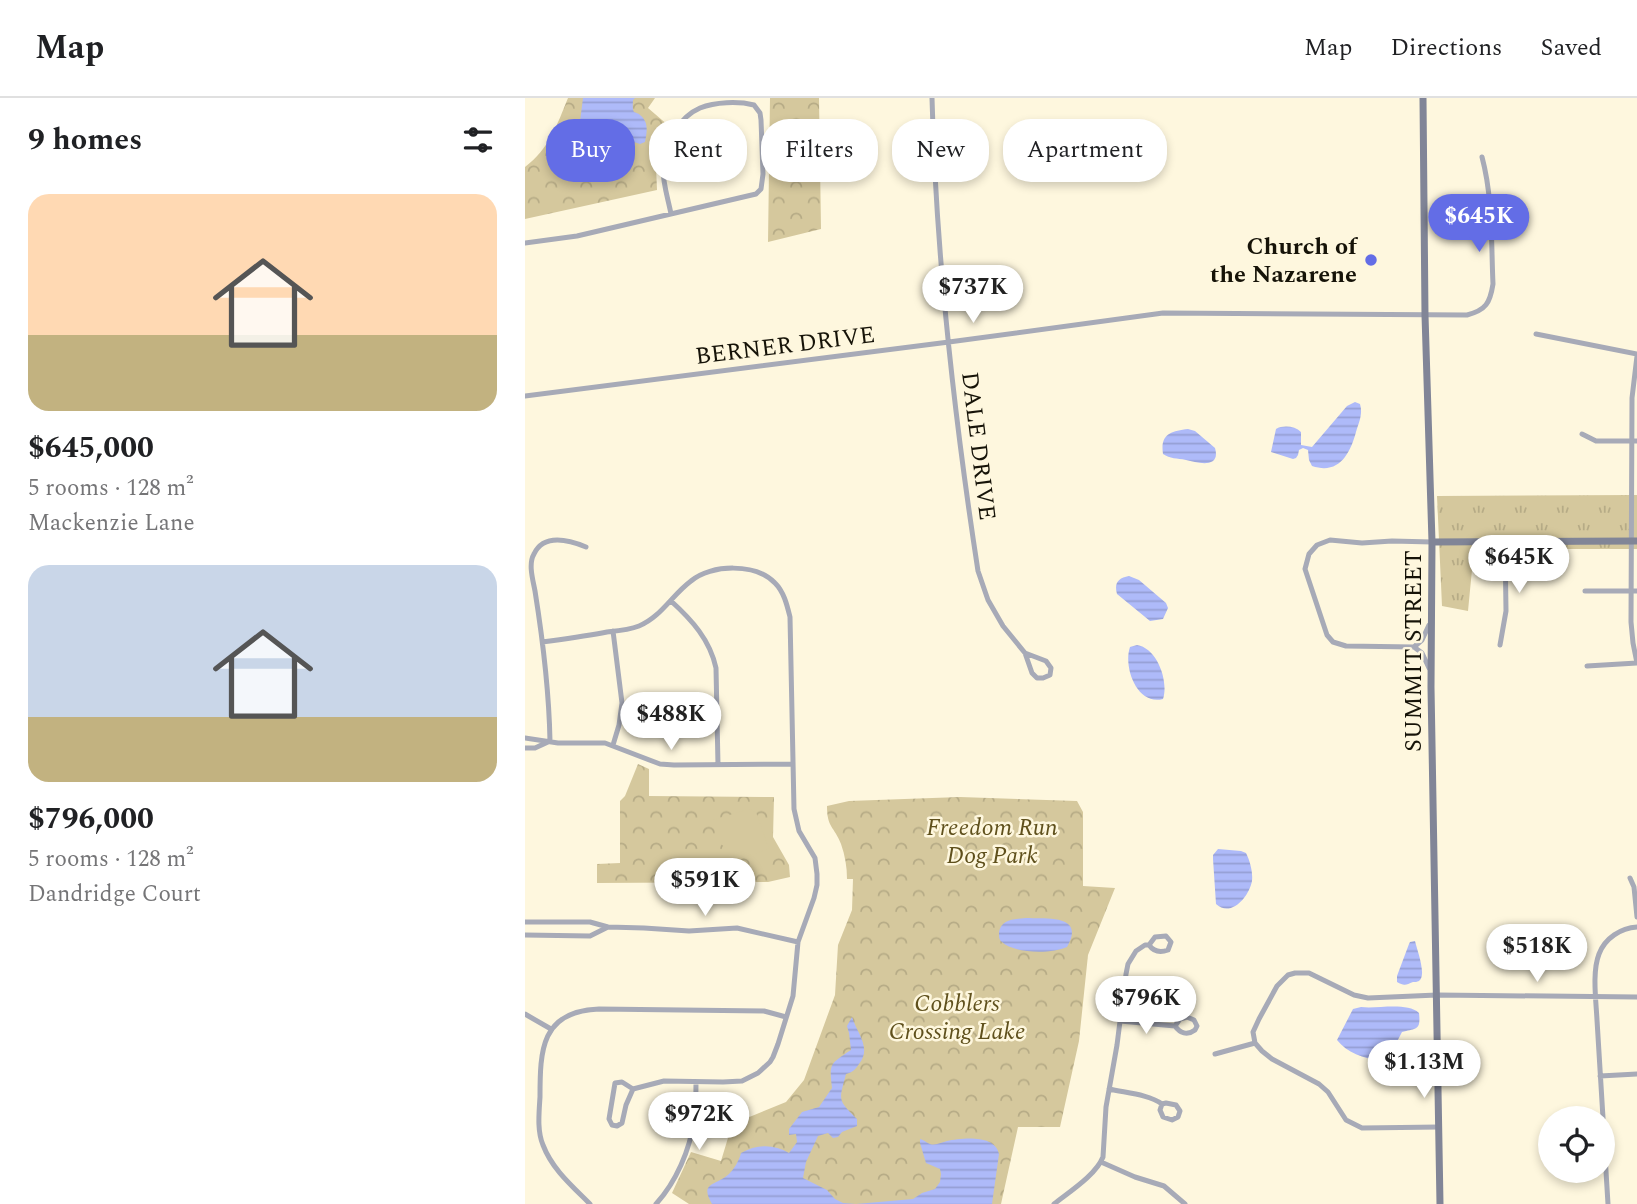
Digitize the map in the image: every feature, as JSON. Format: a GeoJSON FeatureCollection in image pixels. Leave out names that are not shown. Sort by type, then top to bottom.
{"type":"FeatureCollection","features":[{"type":"Feature","properties":{"kind":"main road","name":"SUMMIT STREET"},"geometry":{"type":"LineString","coordinates":[[1423,98],[1425,315],[1432,541],[1431,687],[1440,1204]]}},
{"type":"Feature","properties":{"kind":"main road"},"geometry":{"type":"LineString","coordinates":[[1432,541],[1635,541]]}},
{"type":"Feature","properties":{"kind":"street","name":"DALE DRIVE"},"geometry":{"type":"LineString","coordinates":[[939,98],[932,101],[936,198],[949,342],[978,571],[988,600],[1003,626],[1025,653],[1033,673],[1037,678],[1050,675],[1051,668],[1046,661],[1025,653]]}},
{"type":"Feature","properties":{"kind":"street"},"geometry":{"type":"LineString","coordinates":[[525,243],[577,236],[749,197],[756,194],[761,189],[763,174],[761,120],[754,105],[730,103],[699,108],[677,130],[667,146],[663,164],[671,214]]}},
{"type":"Feature","properties":{"kind":"street","name":"BERNER DRIVE"},"geometry":{"type":"LineString","coordinates":[[525,396],[1163,313],[1467,315],[1478,312],[1485,306],[1491,297],[1493,284],[1490,197],[1482,157]]}},
{"type":"Feature","properties":{"kind":"street"},"geometry":{"type":"LineString","coordinates":[[1536,334],[1637,355],[1632,398],[1635,541],[1631,622],[1637,663],[1587,666]]}},
{"type":"Feature","properties":{"kind":"street"},"geometry":{"type":"LineString","coordinates":[[1582,434],[1596,441],[1635,441]]}},
{"type":"Feature","properties":{"kind":"street"},"geometry":{"type":"LineString","coordinates":[[550,741],[549,692],[532,568],[533,555],[541,545],[552,539],[571,540],[586,547]]}},
{"type":"Feature","properties":{"kind":"street"},"geometry":{"type":"LineString","coordinates":[[1431,687],[1427,660],[1414,647],[1346,646],[1333,642],[1327,635],[1305,569],[1309,554],[1317,545],[1330,540],[1362,543],[1432,541]]}},
{"type":"Feature","properties":{"kind":"street"},"geometry":{"type":"LineString","coordinates":[[1500,645],[1506,611],[1505,541]]}},
{"type":"Feature","properties":{"kind":"street"},"geometry":{"type":"LineString","coordinates":[[543,642],[638,627],[653,618],[690,581],[703,572],[724,568],[747,569],[769,578],[782,591],[790,617],[795,815],[803,837],[813,853],[817,874],[814,898],[798,942],[795,984],[778,1044],[769,1062],[758,1073],[742,1081],[664,1081],[633,1089],[617,1082],[609,1119],[612,1125],[622,1123],[625,1105],[633,1089]]}},
{"type":"Feature","properties":{"kind":"street"},"geometry":{"type":"LineString","coordinates":[[1585,591],[1634,591]]}},
{"type":"Feature","properties":{"kind":"street"},"geometry":{"type":"LineString","coordinates":[[671,601],[706,639],[713,653],[716,668],[718,765]]}},
{"type":"Feature","properties":{"kind":"street"},"geometry":{"type":"LineString","coordinates":[[1414,647],[1422,640],[1432,616]]}},
{"type":"Feature","properties":{"kind":"street"},"geometry":{"type":"LineString","coordinates":[[613,631],[622,703],[613,745]]}},
{"type":"Feature","properties":{"kind":"street"},"geometry":{"type":"LineString","coordinates":[[525,738],[558,743],[602,742],[660,764],[793,764]]}},
{"type":"Feature","properties":{"kind":"street"},"geometry":{"type":"LineString","coordinates":[[525,748],[535,748],[550,741]]}},
{"type":"Feature","properties":{"kind":"street"},"geometry":{"type":"LineString","coordinates":[[1630,878],[1634,887],[1637,917]]}},
{"type":"Feature","properties":{"kind":"street"},"geometry":{"type":"LineString","coordinates":[[525,922],[590,922],[608,927],[689,931],[737,928],[798,942]]}},
{"type":"Feature","properties":{"kind":"street"},"geometry":{"type":"LineString","coordinates":[[1602,1106],[1596,997],[1598,958],[1614,935],[1637,926]]}},
{"type":"Feature","properties":{"kind":"street"},"geometry":{"type":"LineString","coordinates":[[525,936],[590,936],[608,927]]}},
{"type":"Feature","properties":{"kind":"street"},"geometry":{"type":"LineString","coordinates":[[1054,1204],[1091,1174],[1101,1162],[1106,1107],[1128,964],[1136,951],[1149,945]]}},
{"type":"Feature","properties":{"kind":"street"},"geometry":{"type":"LineString","coordinates":[[1439,1127],[1362,1128],[1353,1125],[1346,1121],[1328,1092],[1319,1084],[1262,1051],[1255,1043],[1253,1032],[1277,986],[1288,975],[1309,973],[1348,993],[1368,998],[1437,995],[1637,997]]}},
{"type":"Feature","properties":{"kind":"street"},"geometry":{"type":"LineString","coordinates":[[590,1204],[551,1163],[542,1143],[539,1115],[540,1057],[551,1029],[565,1017],[589,1009],[764,1011],[786,1017]]}},
{"type":"Feature","properties":{"kind":"street"},"geometry":{"type":"LineString","coordinates":[[525,1014],[551,1029]]}},
{"type":"Feature","properties":{"kind":"street"},"geometry":{"type":"LineString","coordinates":[[1120,1021],[1175,1026]]}},
{"type":"Feature","properties":{"kind":"street"},"geometry":{"type":"LineString","coordinates":[[1215,1054],[1255,1043]]}},
{"type":"Feature","properties":{"kind":"street"},"geometry":{"type":"LineString","coordinates":[[1600,1076],[1637,1074]]}},
{"type":"Feature","properties":{"kind":"street"},"geometry":{"type":"LineString","coordinates":[[656,1204],[671,1185],[686,1151],[695,1118],[695,1082]]}},
{"type":"Feature","properties":{"kind":"street"},"geometry":{"type":"LineString","coordinates":[[1109,1089],[1147,1097],[1162,1104]]}},
{"type":"Feature","properties":{"kind":"street"},"geometry":{"type":"LineString","coordinates":[[1101,1162],[1164,1186],[1185,1204]]}},
{"type":"Feature","properties":{"kind":"street"},"geometry":{"type":"LineString","coordinates":[[1607,1183],[1608,1204]]}},
{"type":"Feature","properties":{"kind":"green space"},"geometry":{"type":"Polygon","coordinates":[[[568,98],[655,98],[648,108],[661,119],[649,119],[649,182],[657,182],[657,190],[525,219],[525,167],[546,144],[546,182],[635,182],[635,119],[559,119],[568,98]]]}},
{"type":"Feature","properties":{"kind":"green space"},"geometry":{"type":"Polygon","coordinates":[[[770,98],[819,98],[819,119],[770,119],[770,98]]]}},
{"type":"Feature","properties":{"kind":"green space"},"geometry":{"type":"Polygon","coordinates":[[[769,182],[820,182],[821,229],[768,242],[769,182]]]}},
{"type":"Feature","properties":{"kind":"green space"},"geometry":{"type":"Polygon","coordinates":[[[1637,495],[1637,549],[1474,549],[1468,611],[1442,606],[1437,496],[1637,495]]]}},
{"type":"Feature","properties":{"kind":"green space"},"geometry":{"type":"Polygon","coordinates":[[[638,764],[649,769],[649,796],[774,797],[773,837],[789,865],[790,877],[768,882],[597,883],[597,864],[620,863],[620,801],[625,796],[638,764]]]}},
{"type":"Feature","properties":{"kind":"green space","name":"Cobblers Crossing Lake"},"geometry":{"type":"Polygon","coordinates":[[[960,797],[1077,801],[1083,812],[1083,886],[1115,888],[1088,955],[1079,1041],[1060,1127],[1018,1127],[1001,1204],[689,1204],[672,1193],[691,1152],[721,1161],[734,1118],[747,1118],[786,1102],[804,1080],[835,995],[838,945],[852,910],[853,879],[847,879],[844,852],[830,823],[827,806],[849,801],[960,797]]]}},
{"type":"Feature","properties":{"kind":"green space"},"geometry":{"type":"Polygon","coordinates":[[[749,809],[756,812],[769,849],[738,859],[721,844],[713,820],[749,809]]]}},
{"type":"Feature","properties":{"kind":"water"},"geometry":{"type":"Polygon","coordinates":[[[583,98],[635,98],[633,111],[639,114],[647,127],[645,142],[635,142],[635,119],[580,119],[583,98]]]}},
{"type":"Feature","properties":{"kind":"water"},"geometry":{"type":"Polygon","coordinates":[[[1355,402],[1360,404],[1359,421],[1347,455],[1336,465],[1329,468],[1312,466],[1308,450],[1303,448],[1293,459],[1271,452],[1276,429],[1296,428],[1301,432],[1301,445],[1312,447],[1347,406],[1355,402]]]}},
{"type":"Feature","properties":{"kind":"water"},"geometry":{"type":"Polygon","coordinates":[[[1188,429],[1195,431],[1215,448],[1216,455],[1212,462],[1171,458],[1163,454],[1163,442],[1168,435],[1188,429]]]}},
{"type":"Feature","properties":{"kind":"water"},"geometry":{"type":"Polygon","coordinates":[[[1129,576],[1139,580],[1166,603],[1168,608],[1163,619],[1150,621],[1117,594],[1118,582],[1129,576]]]}},
{"type":"Feature","properties":{"kind":"water"},"geometry":{"type":"Polygon","coordinates":[[[1137,645],[1150,652],[1160,666],[1164,683],[1163,699],[1146,697],[1134,683],[1128,655],[1130,647],[1137,645]]]}},
{"type":"Feature","properties":{"kind":"water"},"geometry":{"type":"Polygon","coordinates":[[[1218,849],[1246,853],[1252,870],[1252,881],[1247,893],[1238,904],[1228,909],[1216,904],[1213,855],[1218,849]]]}},
{"type":"Feature","properties":{"kind":"water"},"geometry":{"type":"Polygon","coordinates":[[[1053,919],[1068,924],[1072,936],[1067,947],[1034,952],[1016,949],[1001,941],[999,932],[1003,924],[1009,920],[1053,919]]]}},
{"type":"Feature","properties":{"kind":"water"},"geometry":{"type":"Polygon","coordinates":[[[1415,941],[1422,968],[1421,978],[1417,982],[1401,984],[1397,982],[1397,976],[1410,942],[1415,941]]]}},
{"type":"Feature","properties":{"kind":"water"},"geometry":{"type":"Polygon","coordinates":[[[1407,1008],[1419,1013],[1419,1023],[1417,1028],[1402,1032],[1388,1059],[1367,1058],[1353,1053],[1337,1040],[1353,1009],[1407,1008]]]}},
{"type":"Feature","properties":{"kind":"water","name":"Cobblers Crossing Lake"},"geometry":{"type":"Polygon","coordinates":[[[852,1017],[864,1052],[856,1068],[846,1074],[841,1099],[857,1119],[857,1126],[842,1132],[838,1137],[833,1138],[828,1133],[818,1136],[806,1162],[803,1178],[827,1190],[843,1203],[856,1204],[712,1204],[708,1197],[708,1188],[729,1174],[741,1153],[765,1146],[789,1153],[797,1142],[796,1134],[789,1135],[789,1129],[802,1112],[819,1107],[832,1088],[833,1065],[851,1050],[847,1026],[852,1017]]]}},
{"type":"Feature","properties":{"kind":"water"},"geometry":{"type":"Polygon","coordinates":[[[920,1139],[932,1144],[961,1139],[985,1140],[996,1148],[999,1154],[992,1204],[856,1204],[913,1199],[935,1189],[940,1182],[940,1169],[926,1163],[920,1139]]]}},
{"type":"Feature","properties":{"kind":"place","name":"Church of the Nazarene"},"geometry":{"type":"Point","coordinates":[1371,260]}},
{"type":"Feature","properties":{"kind":"park label","name":"Freedom Run Dog Park"},"geometry":{"type":"Point","coordinates":[992,841]}}]}
